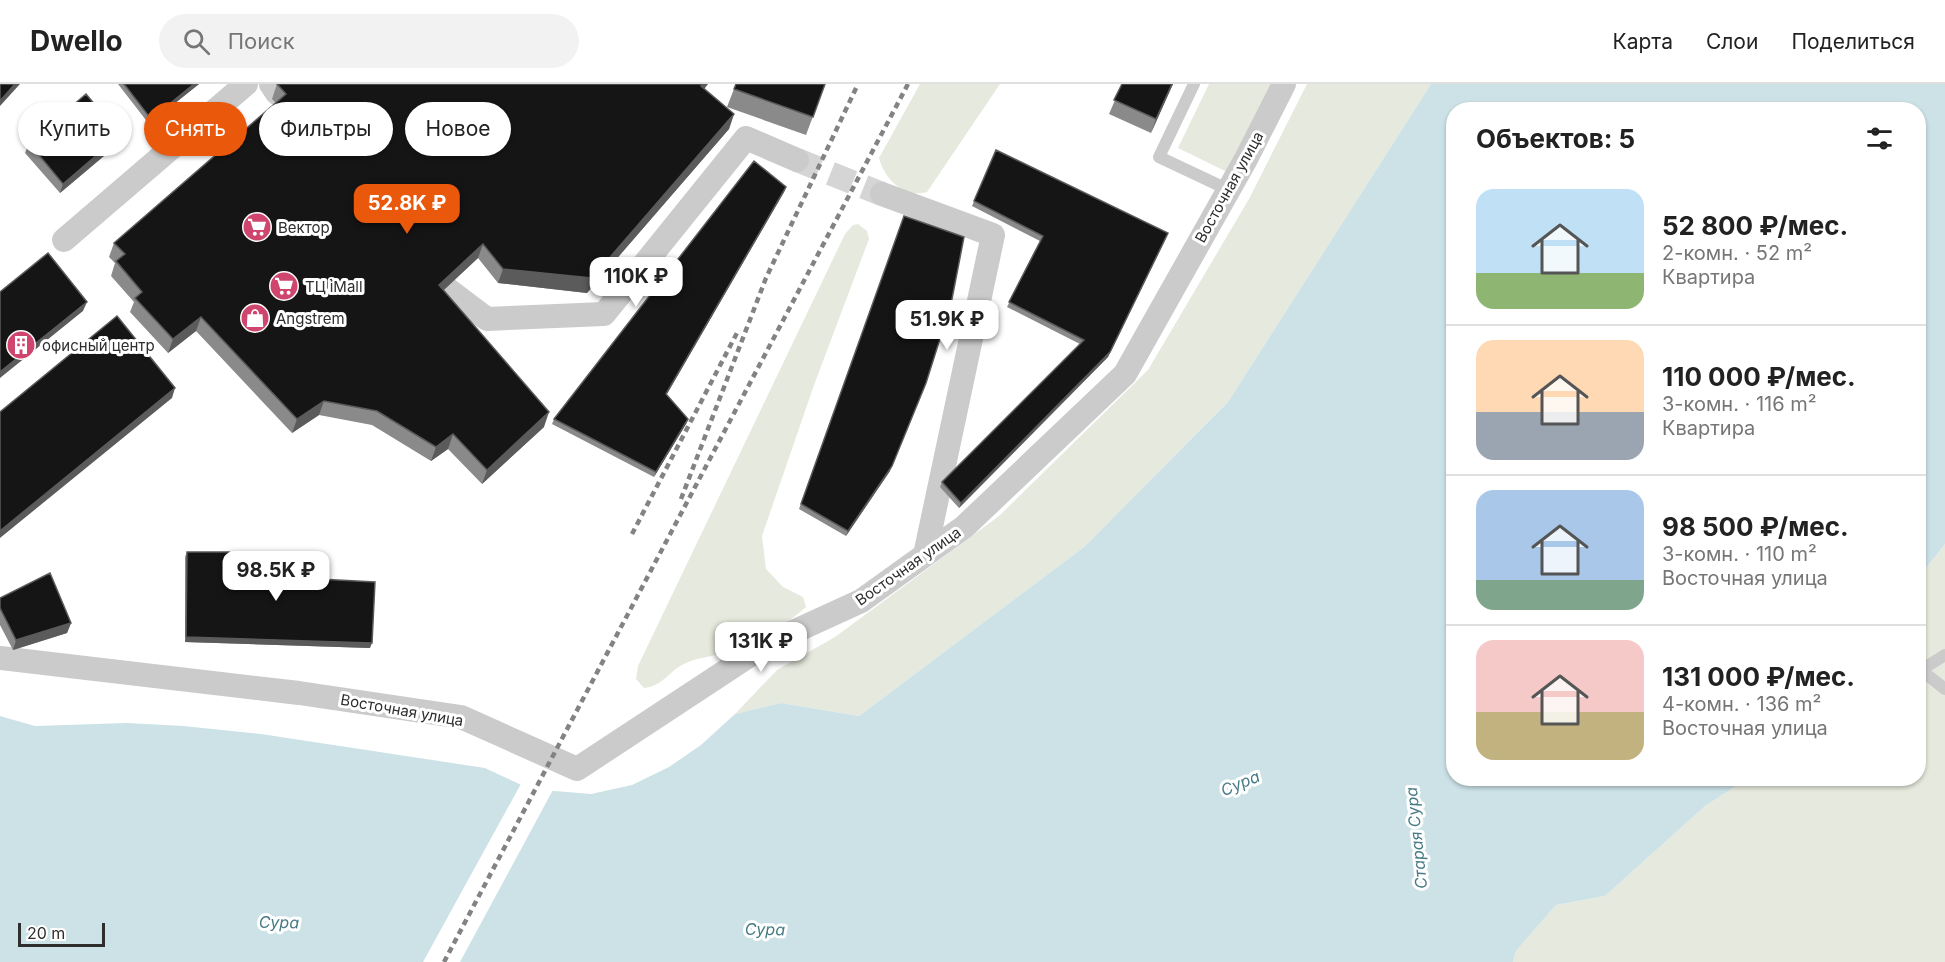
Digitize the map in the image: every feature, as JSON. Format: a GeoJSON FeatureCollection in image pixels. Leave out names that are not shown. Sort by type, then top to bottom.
{"type":"FeatureCollection","features":[{"type":"Feature","properties":{"kind":"street"},"geometry":{"type":"LineString","coordinates":[[64,240],[246,84]]}},
{"type":"Feature","properties":{"kind":"street","name":"Восточная улица"},"geometry":{"type":"LineString","coordinates":[[0,658],[299,693],[462,717],[577,769],[767,644],[861,601],[964,527],[1125,374],[1229,190],[1284,84]]}},
{"type":"Feature","properties":{"kind":"street"},"geometry":{"type":"LineString","coordinates":[[446,288],[488,319],[604,314],[746,138],[797,160]]}},
{"type":"Feature","properties":{"kind":"street"},"geometry":{"type":"LineString","coordinates":[[882,194],[993,235],[925,555]]}},
{"type":"Feature","properties":{"kind":"lane"},"geometry":{"type":"LineString","coordinates":[[1194,84],[1159,157],[1229,190]]}},
{"type":"Feature","properties":{"kind":"lane"},"geometry":{"type":"LineString","coordinates":[[1926,667],[1945,655]]}},
{"type":"Feature","properties":{"kind":"lane"},"geometry":{"type":"LineString","coordinates":[[1926,674],[1945,689]]}},
{"type":"Feature","properties":{"kind":"shaded area"},"geometry":{"type":"Polygon","coordinates":[[[920,84],[1000,84],[927,192],[919,193],[903,190],[897,186],[886,173],[879,158],[920,84]]]}},
{"type":"Feature","properties":{"kind":"shaded area"},"geometry":{"type":"Polygon","coordinates":[[[1209,84],[1272,84],[1229,173],[1178,148],[1209,84]]]}},
{"type":"Feature","properties":{"kind":"shaded area"},"geometry":{"type":"Polygon","coordinates":[[[1307,84],[1431,84],[1228,402],[1084,547],[859,716],[781,703],[735,714],[777,670],[835,637],[999,516],[1148,370],[1249,199],[1307,84]]]}},
{"type":"Feature","properties":{"kind":"shaded area"},"geometry":{"type":"Polygon","coordinates":[[[858,224],[867,231],[869,239],[814,385],[762,536],[766,569],[783,587],[803,597],[806,607],[789,621],[758,639],[726,652],[695,659],[680,666],[657,684],[644,688],[636,679],[638,666],[845,234],[853,225],[858,224]]]}},
{"type":"Feature","properties":{"kind":"shaded area"},"geometry":{"type":"Polygon","coordinates":[[[1945,544],[1945,962],[1513,962],[1516,951],[1556,905],[1605,896],[1705,806],[1736,786],[1926,786],[1926,568],[1945,544]]]}},
{"type":"Feature","properties":{"kind":"water"},"geometry":{"type":"Polygon","coordinates":[[[1431,84],[1945,84],[1945,544],[1926,568],[1926,102],[1446,102],[1446,786],[1736,786],[1705,806],[1605,896],[1556,905],[1516,951],[1513,962],[0,962],[0,716],[35,726],[127,723],[261,734],[485,768],[530,789],[591,794],[632,785],[669,767],[701,745],[735,714],[781,703],[859,716],[1084,547],[1228,402],[1431,84]]]}},
{"type":"Feature","properties":{"kind":"pier"},"geometry":{"type":"Polygon","coordinates":[[[522,782],[531,787],[554,788],[460,962],[423,962],[522,782]]]}},
{"type":"Feature","properties":{"kind":"building"},"geometry":{"type":"Polygon","coordinates":[[[0,84],[15,84],[0,101],[0,84]]]}},
{"type":"Feature","properties":{"kind":"building"},"geometry":{"type":"Polygon","coordinates":[[[124,84],[194,84],[172,102],[144,102],[144,110],[124,84]]]}},
{"type":"Feature","properties":{"kind":"building","name":"ТЦ iMall"},"geometry":{"type":"Polygon","coordinates":[[[277,84],[702,84],[701,86],[734,114],[592,278],[503,269],[483,244],[439,285],[549,412],[487,470],[453,434],[436,447],[377,411],[324,401],[297,419],[201,317],[173,339],[135,298],[142,292],[116,261],[125,254],[114,243],[214,156],[247,156],[247,128],[259,117],[259,156],[393,156],[393,102],[277,102],[286,94],[277,84]]]}},
{"type":"Feature","properties":{"kind":"building"},"geometry":{"type":"Polygon","coordinates":[[[736,84],[825,84],[813,117],[734,89],[736,84]]]}},
{"type":"Feature","properties":{"kind":"building"},"geometry":{"type":"Polygon","coordinates":[[[1122,84],[1172,84],[1156,119],[1114,100],[1122,84]]]}},
{"type":"Feature","properties":{"kind":"building"},"geometry":{"type":"Polygon","coordinates":[[[86,94],[93,102],[77,102],[86,94]]]}},
{"type":"Feature","properties":{"kind":"building"},"geometry":{"type":"Polygon","coordinates":[[[996,150],[1168,233],[1110,352],[961,503],[942,482],[1084,340],[1009,302],[1043,236],[974,201],[996,150]]]}},
{"type":"Feature","properties":{"kind":"building"},"geometry":{"type":"Polygon","coordinates":[[[40,156],[96,156],[63,184],[40,156]]]}},
{"type":"Feature","properties":{"kind":"building"},"geometry":{"type":"Polygon","coordinates":[[[754,161],[786,187],[666,394],[688,419],[656,472],[554,419],[754,161]]]}},
{"type":"Feature","properties":{"kind":"building"},"geometry":{"type":"Polygon","coordinates":[[[904,216],[964,237],[951,304],[926,383],[892,466],[848,531],[801,504],[904,216]]]}},
{"type":"Feature","properties":{"kind":"building","name":"офисный центр"},"geometry":{"type":"Polygon","coordinates":[[[48,253],[87,302],[0,372],[0,292],[48,253]]]}},
{"type":"Feature","properties":{"kind":"building"},"geometry":{"type":"Polygon","coordinates":[[[117,316],[175,388],[0,531],[0,412],[117,316]]]}},
{"type":"Feature","properties":{"kind":"building"},"geometry":{"type":"Polygon","coordinates":[[[187,552],[229,552],[227,578],[270,577],[270,554],[320,553],[319,579],[375,582],[372,643],[186,637],[187,552]]]}},
{"type":"Feature","properties":{"kind":"building"},"geometry":{"type":"Polygon","coordinates":[[[50,573],[71,623],[16,640],[0,608],[0,598],[50,573]]]}},
{"type":"Feature","properties":{"kind":"tunnel"},"geometry":{"type":"LineString","coordinates":[[797,160],[882,194]]}},
{"type":"Feature","properties":{"kind":"railway"},"geometry":{"type":"LineString","coordinates":[[681,499],[766,278],[858,84]]}},
{"type":"Feature","properties":{"kind":"railway"},"geometry":{"type":"LineString","coordinates":[[444,962],[908,84]]}},
{"type":"Feature","properties":{"kind":"railway"},"geometry":{"type":"LineString","coordinates":[[632,534],[738,331]]}},
{"type":"Feature","properties":{"kind":"place","name":"Вектор"},"geometry":{"type":"Point","coordinates":[257,227]}},
{"type":"Feature","properties":{"kind":"place","name":"ТЦ iMall"},"geometry":{"type":"Point","coordinates":[284,286]}},
{"type":"Feature","properties":{"kind":"place","name":"Angstrem"},"geometry":{"type":"Point","coordinates":[255,318]}},
{"type":"Feature","properties":{"kind":"place","name":"офисный центр"},"geometry":{"type":"Point","coordinates":[21,345]}},
{"type":"Feature","properties":{"kind":"water label","name":"Сура"},"geometry":{"type":"Point","coordinates":[1240,783]}},
{"type":"Feature","properties":{"kind":"water label","name":"Старая Сура"},"geometry":{"type":"Point","coordinates":[1416,838]}},
{"type":"Feature","properties":{"kind":"water label","name":"Сура"},"geometry":{"type":"Point","coordinates":[279,922]}},
{"type":"Feature","properties":{"kind":"water label","name":"Сура"},"geometry":{"type":"Point","coordinates":[765,929]}}]}
